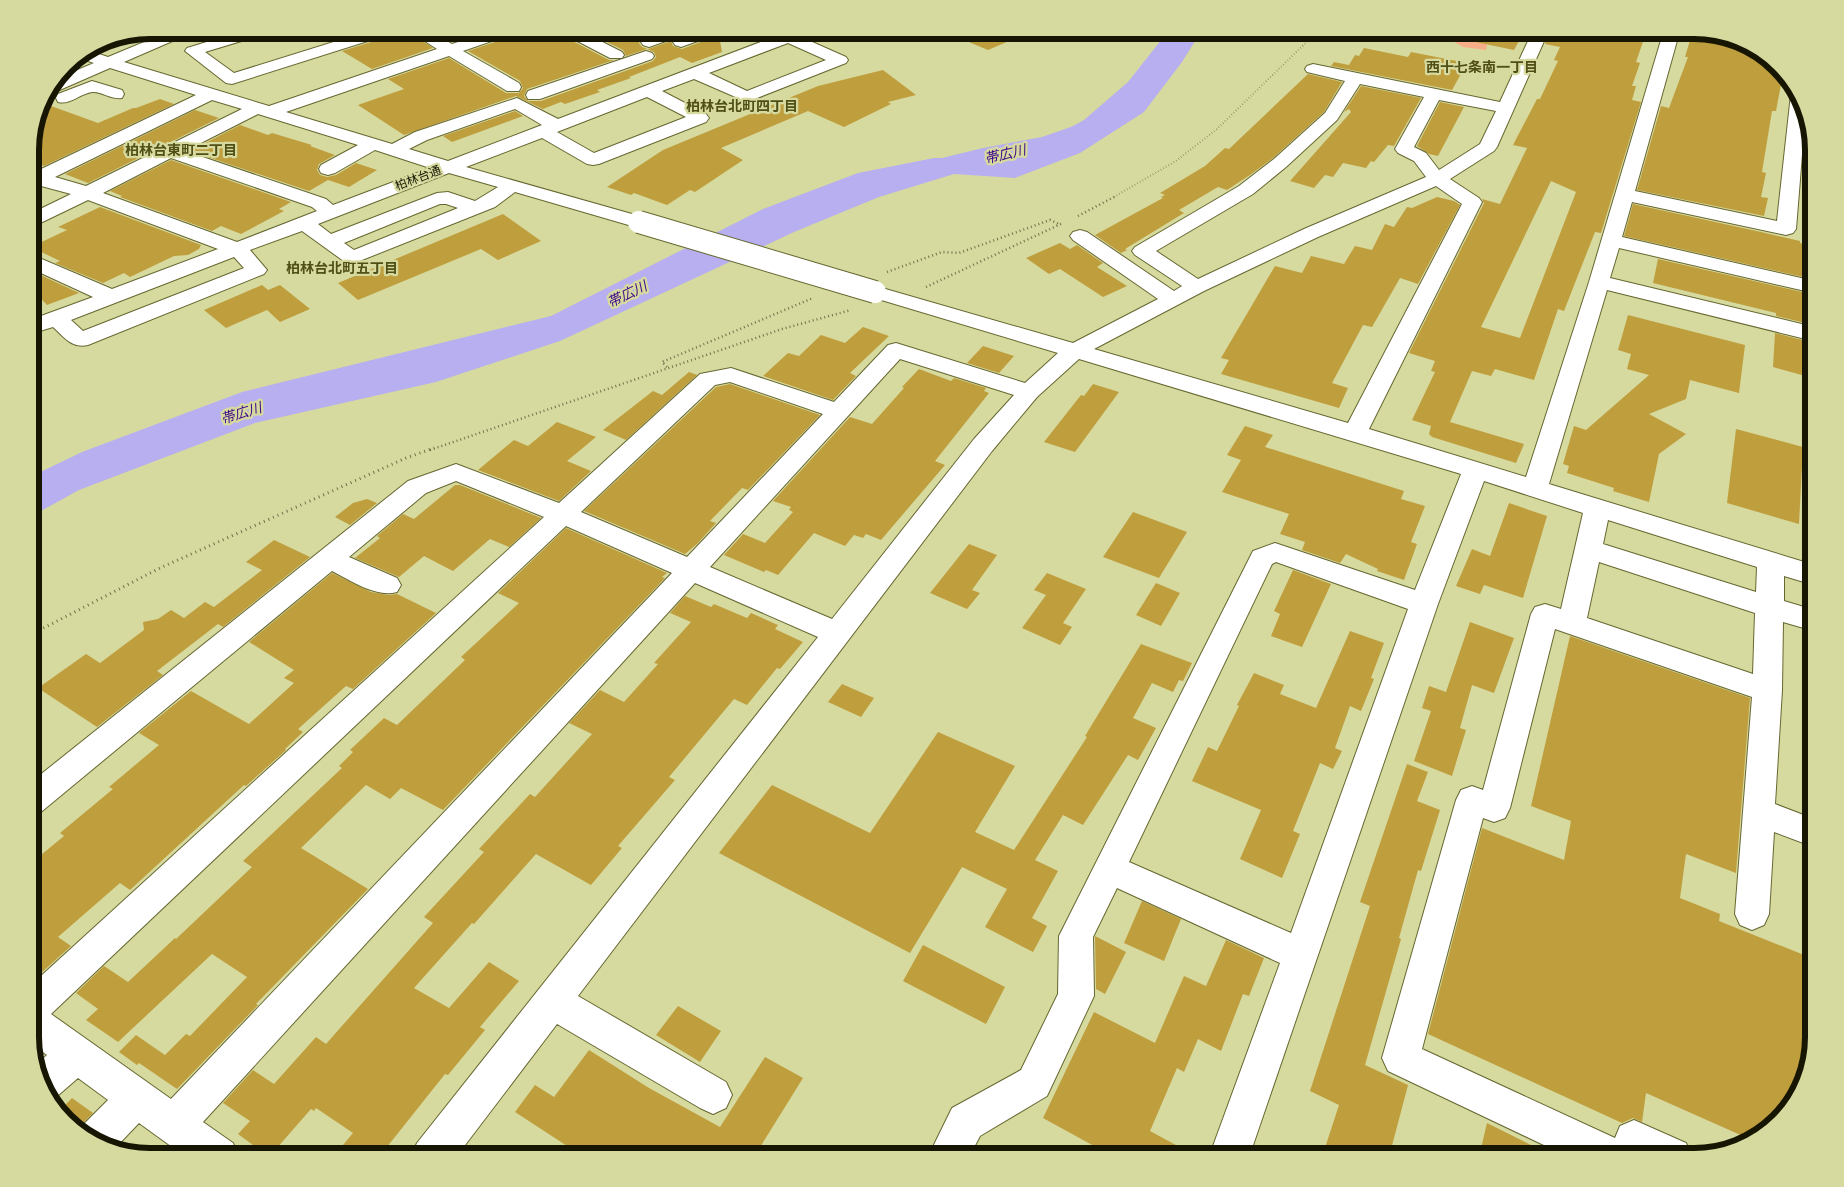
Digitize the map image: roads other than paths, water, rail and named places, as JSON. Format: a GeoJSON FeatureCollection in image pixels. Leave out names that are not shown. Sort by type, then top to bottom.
{"type":"FeatureCollection","features":[{"type":"Feature","properties":{"kind":"street"},"geometry":{"type":"LineString","coordinates":[[55,92],[109,63],[165,39]]}},
{"type":"Feature","properties":{"kind":"street"},"geometry":{"type":"LineString","coordinates":[[232,79],[193,51],[233,39]]}},
{"type":"Feature","properties":{"kind":"street"},"geometry":{"type":"LineString","coordinates":[[39,175],[232,79],[359,39]]}},
{"type":"Feature","properties":{"kind":"street"},"geometry":{"type":"LineString","coordinates":[[434,39],[513,87]]}},
{"type":"Feature","properties":{"kind":"street"},"geometry":{"type":"LineString","coordinates":[[39,218],[170,152],[264,110],[289,104],[482,39]]}},
{"type":"Feature","properties":{"kind":"street"},"geometry":{"type":"LineString","coordinates":[[585,39],[616,55]]}},
{"type":"Feature","properties":{"kind":"street"},"geometry":{"type":"LineString","coordinates":[[534,95],[595,74],[647,49],[674,39]]}},
{"type":"Feature","properties":{"kind":"street","name":"柏林台通"},"geometry":{"type":"LineString","coordinates":[[39,325],[549,128],[628,89],[695,72],[783,39]]}},
{"type":"Feature","properties":{"kind":"street"},"geometry":{"type":"LineString","coordinates":[[695,72],[748,97],[840,60],[793,39]]}},
{"type":"Feature","properties":{"kind":"street"},"geometry":{"type":"LineString","coordinates":[[438,1148],[983,446],[1029,392],[1076,350],[1172,298],[1437,179],[1488,147],[1537,39]]}},
{"type":"Feature","properties":{"kind":"street"},"geometry":{"type":"LineString","coordinates":[[1535,490],[1599,282],[1669,39]]}},
{"type":"Feature","properties":{"kind":"street"},"geometry":{"type":"LineString","coordinates":[[89,56],[447,167],[1355,433],[1805,572]]}},
{"type":"Feature","properties":{"kind":"street"},"geometry":{"type":"LineString","coordinates":[[1313,69],[1505,108]]}},
{"type":"Feature","properties":{"kind":"street"},"geometry":{"type":"LineString","coordinates":[[394,150],[421,136],[517,103],[593,160],[700,118],[595,74]]}},
{"type":"Feature","properties":{"kind":"street"},"geometry":{"type":"LineString","coordinates":[[1119,261],[1142,250],[1246,190],[1280,164],[1331,116],[1356,77]]}},
{"type":"Feature","properties":{"kind":"street"},"geometry":{"type":"LineString","coordinates":[[54,94],[92,86],[116,94]]}},
{"type":"Feature","properties":{"kind":"street"},"geometry":{"type":"LineString","coordinates":[[1355,433],[1472,202],[1437,179],[1420,157],[1404,149],[1434,94]]}},
{"type":"Feature","properties":{"kind":"street"},"geometry":{"type":"LineString","coordinates":[[53,96],[80,108]]}},
{"type":"Feature","properties":{"kind":"street"},"geometry":{"type":"LineString","coordinates":[[1624,194],[1786,229],[1798,109]]}},
{"type":"Feature","properties":{"kind":"street"},"geometry":{"type":"LineString","coordinates":[[328,169],[373,144]]}},
{"type":"Feature","properties":{"kind":"street"},"geometry":{"type":"LineString","coordinates":[[170,152],[319,203],[330,213]]}},
{"type":"Feature","properties":{"kind":"street"},"geometry":{"type":"LineString","coordinates":[[39,179],[65,185],[88,193],[238,249],[257,270],[80,340],[57,318]]}},
{"type":"Feature","properties":{"kind":"street"},"geometry":{"type":"LineString","coordinates":[[304,223],[352,258],[488,203],[512,186]]}},
{"type":"Feature","properties":{"kind":"street"},"geometry":{"type":"LineString","coordinates":[[1074,224],[1119,261],[1172,298]]}},
{"type":"Feature","properties":{"kind":"street"},"geometry":{"type":"LineString","coordinates":[[1610,240],[1805,285]]}},
{"type":"Feature","properties":{"kind":"street"},"geometry":{"type":"LineString","coordinates":[[1142,250],[1197,287]]}},
{"type":"Feature","properties":{"kind":"street"},"geometry":{"type":"LineString","coordinates":[[39,264],[111,297]]}},
{"type":"Feature","properties":{"kind":"street"},"geometry":{"type":"LineString","coordinates":[[1599,282],[1805,332]]}},
{"type":"Feature","properties":{"kind":"street"},"geometry":{"type":"LineString","coordinates":[[174,1125],[896,350],[1029,392]]}},
{"type":"Feature","properties":{"kind":"street"},"geometry":{"type":"LineString","coordinates":[[39,1002],[708,379],[731,375],[838,411]]}},
{"type":"Feature","properties":{"kind":"street"},"geometry":{"type":"LineString","coordinates":[[1232,1148],[1424,604],[1475,471]]}},
{"type":"Feature","properties":{"kind":"street"},"geometry":{"type":"LineString","coordinates":[[39,795],[417,487],[456,472],[564,515],[838,634]]}},
{"type":"Feature","properties":{"kind":"street"},"geometry":{"type":"LineString","coordinates":[[1572,624],[1597,509]]}},
{"type":"Feature","properties":{"kind":"street"},"geometry":{"type":"LineString","coordinates":[[1588,549],[1805,618]]}},
{"type":"Feature","properties":{"kind":"street"},"geometry":{"type":"LineString","coordinates":[[953,1148],[966,1122],[1034,1083],[1076,996],[1076,936],[1262,558],[1275,552],[1424,604]]}},
{"type":"Feature","properties":{"kind":"street"},"geometry":{"type":"LineString","coordinates":[[329,559],[387,585]]}},
{"type":"Feature","properties":{"kind":"street"},"geometry":{"type":"LineString","coordinates":[[1752,914],[1767,690],[1771,562]]}},
{"type":"Feature","properties":{"kind":"street"},"geometry":{"type":"LineString","coordinates":[[1595,1148],[1402,1058],[1472,800],[1494,808],[1545,614],[1767,690]]}},
{"type":"Feature","properties":{"kind":"street"},"geometry":{"type":"LineString","coordinates":[[1759,812],[1805,830]]}},
{"type":"Feature","properties":{"kind":"street"},"geometry":{"type":"LineString","coordinates":[[1110,869],[1301,955]]}},
{"type":"Feature","properties":{"kind":"street"},"geometry":{"type":"LineString","coordinates":[[552,1001],[713,1095]]}},
{"type":"Feature","properties":{"kind":"street"},"geometry":{"type":"LineString","coordinates":[[39,1027],[206,1148]]}},
{"type":"Feature","properties":{"kind":"street"},"geometry":{"type":"LineString","coordinates":[[47,1080],[76,1054]]}},
{"type":"Feature","properties":{"kind":"street"},"geometry":{"type":"LineString","coordinates":[[99,1136],[137,1098]]}},
{"type":"Feature","properties":{"kind":"street"},"geometry":{"type":"LineString","coordinates":[[1633,1148],[1634,1140],[1652,1148]]}},
{"type":"Feature","properties":{"kind":"water"},"geometry":{"type":"Polygon","coordinates":[[[1162,39],[1196,39],[1182,62],[1144,112],[1080,153],[1015,178],[954,174],[879,197],[794,232],[560,341],[436,382],[255,423],[79,490],[39,512],[39,473],[82,452],[242,392],[551,316],[763,209],[858,173],[934,158],[1015,158],[1084,120],[1128,82],[1162,39]]]}},
{"type":"Feature","properties":{"kind":"waterway","name":"帯広川"},"geometry":{"type":"LineString","coordinates":[[920,173],[983,157],[1065,140],[1091,129]]}},
{"type":"Feature","properties":{"kind":"district","name":"西十七条南一丁目"},"geometry":{"type":"Point","coordinates":[1482,67]}},
{"type":"Feature","properties":{"kind":"district","name":"柏林台北町四丁目"},"geometry":{"type":"Point","coordinates":[742,106]}},
{"type":"Feature","properties":{"kind":"district","name":"柏林台東町二丁目"},"geometry":{"type":"Point","coordinates":[181,150]}},
{"type":"Feature","properties":{"kind":"district","name":"柏林台北町五丁目"},"geometry":{"type":"Point","coordinates":[342,268]}}]}
